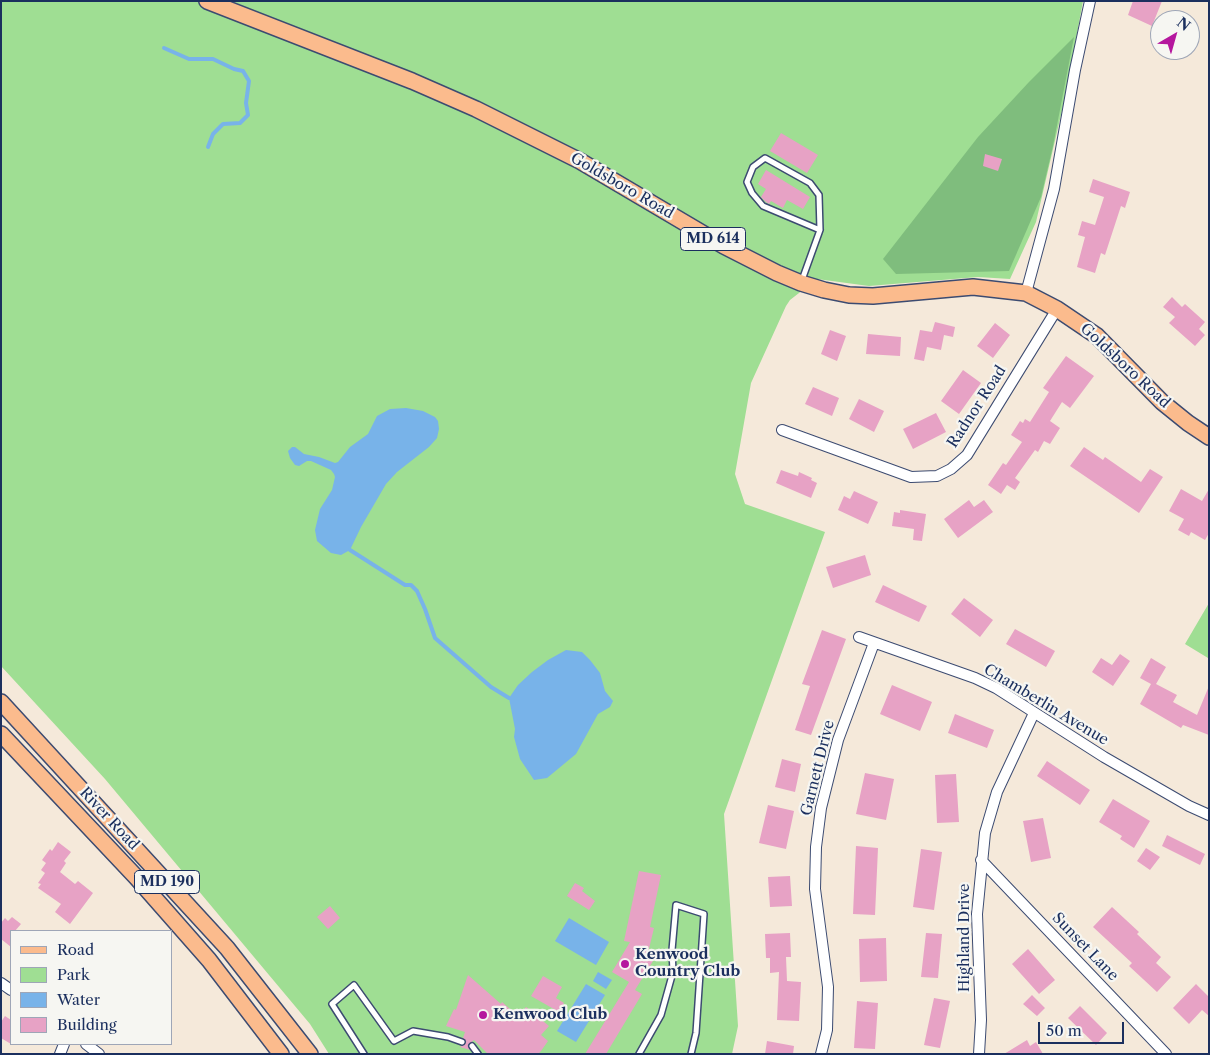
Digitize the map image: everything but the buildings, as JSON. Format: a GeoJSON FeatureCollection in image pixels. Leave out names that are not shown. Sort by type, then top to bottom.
{"type":"FeatureCollection","features":[{"type":"Feature","properties":{"kind":"main road","name":"Goldsboro Road"},"geometry":{"type":"LineString","coordinates":[[207,1],[412,81],[476,109],[580,161],[724,246],[800,283],[849,295],[872,296],[974,287],[1026,293],[1057,309],[1097,336],[1162,402],[1209,437]]}},
{"type":"Feature","properties":{"kind":"main road","name":"River Road"},"geometry":{"type":"LineString","coordinates":[[1,702],[226,948],[310,1054]]}},
{"type":"Feature","properties":{"kind":"main road","name":"River Road"},"geometry":{"type":"LineString","coordinates":[[1,734],[136,876],[209,960],[281,1054]]}},
{"type":"Feature","properties":{"kind":"street"},"geometry":{"type":"LineString","coordinates":[[1026,293],[1054,189],[1075,70],[1090,1]]}},
{"type":"Feature","properties":{"kind":"street","name":"Radnor Road"},"geometry":{"type":"LineString","coordinates":[[782,430],[911,477],[938,476],[951,469],[967,455],[1057,309]]}},
{"type":"Feature","properties":{"kind":"street","name":"Chamberlin Avenue"},"geometry":{"type":"LineString","coordinates":[[859,637],[975,678],[996,688],[1104,757],[1188,806],[1209,815]]}},
{"type":"Feature","properties":{"kind":"street","name":"Garnett Drive"},"geometry":{"type":"LineString","coordinates":[[821,1054],[827,1030],[828,987],[816,889],[816,847],[821,808],[838,740],[874,643]]}},
{"type":"Feature","properties":{"kind":"street","name":"Highland Drive"},"geometry":{"type":"LineString","coordinates":[[979,1054],[981,1020],[977,914],[985,833],[997,792],[1034,713]]}},
{"type":"Feature","properties":{"kind":"street","name":"Sunset Lane"},"geometry":{"type":"LineString","coordinates":[[981,860],[1166,1054]]}},
{"type":"Feature","properties":{"kind":"street"},"geometry":{"type":"LineString","coordinates":[[87,1045],[99,1054]]}},
{"type":"Feature","properties":{"kind":"lane"},"geometry":{"type":"LineString","coordinates":[[800,283],[820,230],[819,195],[810,183],[765,158],[753,166],[747,182],[752,194],[763,206],[820,230]]}},
{"type":"Feature","properties":{"kind":"lane"},"geometry":{"type":"LineString","coordinates":[[639,1054],[661,1015],[673,972],[672,950],[676,905],[704,914],[696,1033],[691,1054]]}},
{"type":"Feature","properties":{"kind":"lane"},"geometry":{"type":"LineString","coordinates":[[364,1054],[332,1004],[354,985],[394,1041],[413,1031],[448,1037],[462,1042]]}},
{"type":"Feature","properties":{"kind":"lane"},"geometry":{"type":"LineString","coordinates":[[472,1046],[478,1054]]}},
{"type":"Feature","properties":{"kind":"green space"},"geometry":{"type":"Polygon","coordinates":[[[1,1],[1083,1],[1067,89],[1036,222],[1010,279],[978,277],[869,286],[817,279],[790,300],[786,306],[751,383],[735,474],[745,504],[825,532],[724,814],[738,1026],[732,1054],[329,1054],[310,1024],[105,779],[1,666],[1,1]]]}},
{"type":"Feature","properties":{"kind":"green space"},"geometry":{"type":"Polygon","coordinates":[[[1074,37],[1041,197],[1009,271],[896,274],[883,259],[978,137],[1074,37]]]}},
{"type":"Feature","properties":{"kind":"green space"},"geometry":{"type":"Polygon","coordinates":[[[1209,603],[1209,657],[1208,658],[1185,644],[1209,603]]]}},
{"type":"Feature","properties":{"kind":"water"},"geometry":{"type":"Polygon","coordinates":[[[406,408],[423,411],[435,417],[438,421],[439,429],[437,438],[429,447],[397,472],[386,484],[350,550],[341,555],[331,553],[317,541],[315,530],[320,509],[332,490],[334,474],[331,470],[311,461],[307,461],[299,466],[295,465],[288,451],[295,447],[304,454],[335,463],[338,462],[350,447],[368,434],[377,416],[390,409],[406,408]]]}},
{"type":"Feature","properties":{"kind":"water"},"geometry":{"type":"Polygon","coordinates":[[[566,650],[582,652],[590,660],[600,673],[605,691],[613,701],[610,707],[598,714],[576,754],[547,778],[534,780],[520,759],[514,737],[515,729],[509,698],[518,685],[532,672],[566,650]]]}},
{"type":"Feature","properties":{"kind":"water"},"geometry":{"type":"Polygon","coordinates":[[[569,918],[609,942],[596,965],[555,941],[569,918]]]}},
{"type":"Feature","properties":{"kind":"water"},"geometry":{"type":"Polygon","coordinates":[[[598,972],[612,980],[606,989],[593,981],[598,972]]]}},
{"type":"Feature","properties":{"kind":"water"},"geometry":{"type":"Polygon","coordinates":[[[586,984],[605,995],[576,1042],[557,1031],[586,984]]]}},
{"type":"Feature","properties":{"kind":"waterway"},"geometry":{"type":"LineString","coordinates":[[164,48],[189,59],[213,59],[243,71],[249,81],[246,103],[248,115],[240,123],[223,124],[213,134],[208,147]]}},
{"type":"Feature","properties":{"kind":"waterway"},"geometry":{"type":"LineString","coordinates":[[350,550],[405,585],[411,585],[417,591],[435,638],[491,687],[509,698]]}},
{"type":"Feature","properties":{"kind":"place","name":"Kenwood Country Club"},"geometry":{"type":"Point","coordinates":[625,964]}},
{"type":"Feature","properties":{"kind":"place","name":"Kenwood Club"},"geometry":{"type":"Point","coordinates":[483,1015]}}]}
